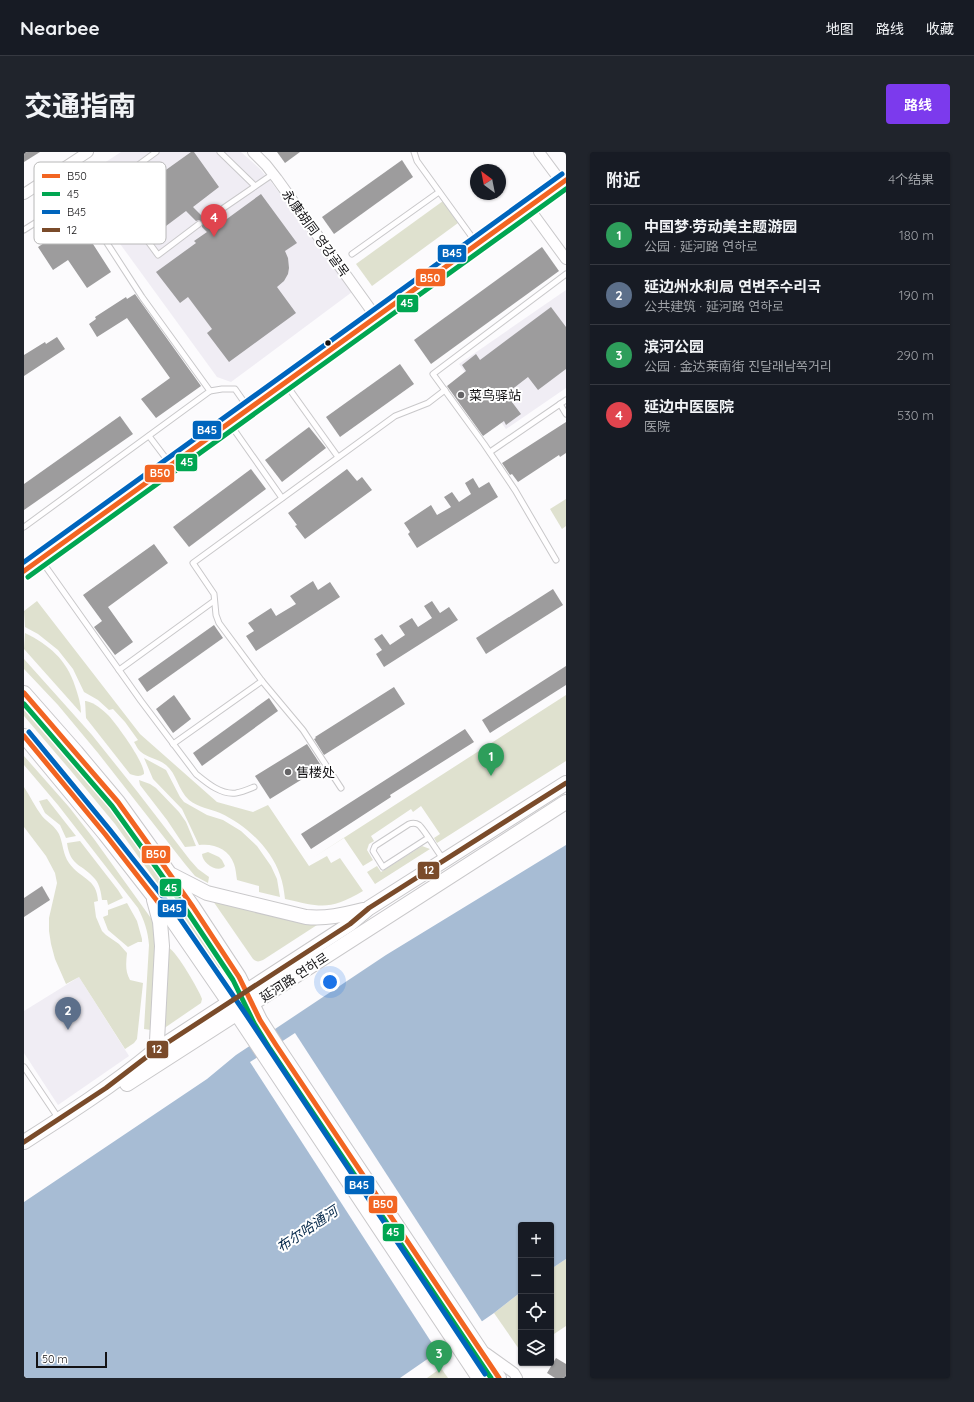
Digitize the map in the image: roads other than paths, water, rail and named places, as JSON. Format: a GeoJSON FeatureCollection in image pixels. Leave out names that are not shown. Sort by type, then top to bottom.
{"type":"FeatureCollection","features":[{"type":"Feature","properties":{"kind":"main road"},"geometry":{"type":"LineString","coordinates":[[24,693],[118,802],[171,875],[239,977],[260,1020],[276,1045],[499,1378]]}},
{"type":"Feature","properties":{"kind":"main road"},"geometry":{"type":"LineString","coordinates":[[24,736],[81,804],[172,921],[233,1008],[479,1378]]}},
{"type":"Feature","properties":{"kind":"main road","name":"延河路 연하로"},"geometry":{"type":"LineString","coordinates":[[249,998],[350,924],[369,908],[566,783]]}},
{"type":"Feature","properties":{"kind":"main road","name":"延河路 연하로"},"geometry":{"type":"LineString","coordinates":[[24,1142],[119,1079],[153,1052],[233,1008],[566,802]]}},
{"type":"Feature","properties":{"kind":"main road"},"geometry":{"type":"LineString","coordinates":[[171,875],[206,893],[306,917],[320,919],[334,918],[369,908]]}},
{"type":"Feature","properties":{"kind":"main road"},"geometry":{"type":"LineString","coordinates":[[152,894],[160,922],[162,946],[157,1041],[153,1052]]}},
{"type":"Feature","properties":{"kind":"main road","name":"延河路 연하로"},"geometry":{"type":"LineString","coordinates":[[24,1153],[142,1074],[233,1008]]}},
{"type":"Feature","properties":{"kind":"street"},"geometry":{"type":"LineString","coordinates":[[73,162],[88,152]]}},
{"type":"Feature","properties":{"kind":"street","name":"永康胡同 영강골목"},"geometry":{"type":"LineString","coordinates":[[253,152],[273,174],[376,317]]}},
{"type":"Feature","properties":{"kind":"street"},"geometry":{"type":"LineString","coordinates":[[24,571],[564,181],[541,153]]}},
{"type":"Feature","properties":{"kind":"street"},"geometry":{"type":"LineString","coordinates":[[24,194],[34,187]]}},
{"type":"Feature","properties":{"kind":"street"},"geometry":{"type":"LineString","coordinates":[[528,208],[566,259]]}},
{"type":"Feature","properties":{"kind":"street"},"geometry":{"type":"LineString","coordinates":[[477,1344],[514,1373],[517,1378]]}},
{"type":"Feature","properties":{"kind":"street"},"geometry":{"type":"LineString","coordinates":[[463,1354],[472,1378]]}},
{"type":"Feature","properties":{"kind":"lane"},"geometry":{"type":"LineString","coordinates":[[142,162],[156,152]]}},
{"type":"Feature","properties":{"kind":"lane"},"geometry":{"type":"LineString","coordinates":[[220,152],[255,186]]}},
{"type":"Feature","properties":{"kind":"lane"},"geometry":{"type":"LineString","coordinates":[[414,152],[417,161],[477,244]]}},
{"type":"Feature","properties":{"kind":"lane"},"geometry":{"type":"LineString","coordinates":[[206,220],[273,174]]}},
{"type":"Feature","properties":{"kind":"lane"},"geometry":{"type":"LineString","coordinates":[[352,254],[439,192]]}},
{"type":"Feature","properties":{"kind":"lane"},"geometry":{"type":"LineString","coordinates":[[24,230],[34,224]]}},
{"type":"Feature","properties":{"kind":"lane"},"geometry":{"type":"LineString","coordinates":[[150,244],[158,255],[199,224]]}},
{"type":"Feature","properties":{"kind":"lane"},"geometry":{"type":"LineString","coordinates":[[107,244],[142,297],[210,391]]}},
{"type":"Feature","properties":{"kind":"lane"},"geometry":{"type":"LineString","coordinates":[[556,560],[528,511],[490,452],[433,374],[566,274]]}},
{"type":"Feature","properties":{"kind":"lane"},"geometry":{"type":"LineString","coordinates":[[285,382],[338,457]]}},
{"type":"Feature","properties":{"kind":"lane"},"geometry":{"type":"LineString","coordinates":[[24,527],[210,391],[234,389],[249,409]]}},
{"type":"Feature","properties":{"kind":"lane"},"geometry":{"type":"LineString","coordinates":[[341,788],[303,730],[262,682],[219,622],[216,615],[214,594],[193,563],[395,416],[428,403],[445,390]]}},
{"type":"Feature","properties":{"kind":"lane"},"geometry":{"type":"LineString","coordinates":[[490,452],[566,400]]}},
{"type":"Feature","properties":{"kind":"lane"},"geometry":{"type":"LineString","coordinates":[[560,404],[566,414]]}},
{"type":"Feature","properties":{"kind":"lane"},"geometry":{"type":"LineString","coordinates":[[229,423],[282,498]]}},
{"type":"Feature","properties":{"kind":"lane"},"geometry":{"type":"LineString","coordinates":[[149,436],[171,465]]}},
{"type":"Feature","properties":{"kind":"lane"},"geometry":{"type":"LineString","coordinates":[[40,559],[119,670],[196,774],[205,781],[230,794],[238,793],[254,786]]}},
{"type":"Feature","properties":{"kind":"lane"},"geometry":{"type":"LineString","coordinates":[[119,670],[214,601]]}},
{"type":"Feature","properties":{"kind":"lane"},"geometry":{"type":"LineString","coordinates":[[173,744],[262,682]]}},
{"type":"Feature","properties":{"kind":"lane"},"geometry":{"type":"LineString","coordinates":[[428,838],[382,867],[373,852],[373,848],[375,846],[409,824],[415,823],[419,825],[444,861]]}},
{"type":"Feature","properties":{"kind":"lane"},"geometry":{"type":"LineString","coordinates":[[24,1067],[59,1120]]}},
{"type":"Feature","properties":{"kind":"water","name":"布尔哈通河"},"geometry":{"type":"Polygon","coordinates":[[[566,845],[566,1259],[554,1267],[554,1222],[518,1222],[518,1294],[494,1313],[400,1378],[24,1378],[24,1202],[207,1079],[236,1055],[386,955],[566,845]]]}},
{"type":"Feature","properties":{"kind":"place","name":"延边中医医院"},"geometry":{"type":"Point","coordinates":[214,237]}},
{"type":"Feature","properties":{"kind":"place","name":"菜鸟驿站"},"geometry":{"type":"Point","coordinates":[461,395]}},
{"type":"Feature","properties":{"kind":"place","name":"售楼处"},"geometry":{"type":"Point","coordinates":[288,772]}},
{"type":"Feature","properties":{"kind":"place","name":"中国梦·劳动美主题游园"},"geometry":{"type":"Point","coordinates":[491,776]}},
{"type":"Feature","properties":{"kind":"place","name":"延边州水利局 연변주수리국"},"geometry":{"type":"Point","coordinates":[68,1030]}},
{"type":"Feature","properties":{"kind":"place","name":"滨河公园"},"geometry":{"type":"Point","coordinates":[439,1373]}}]}
